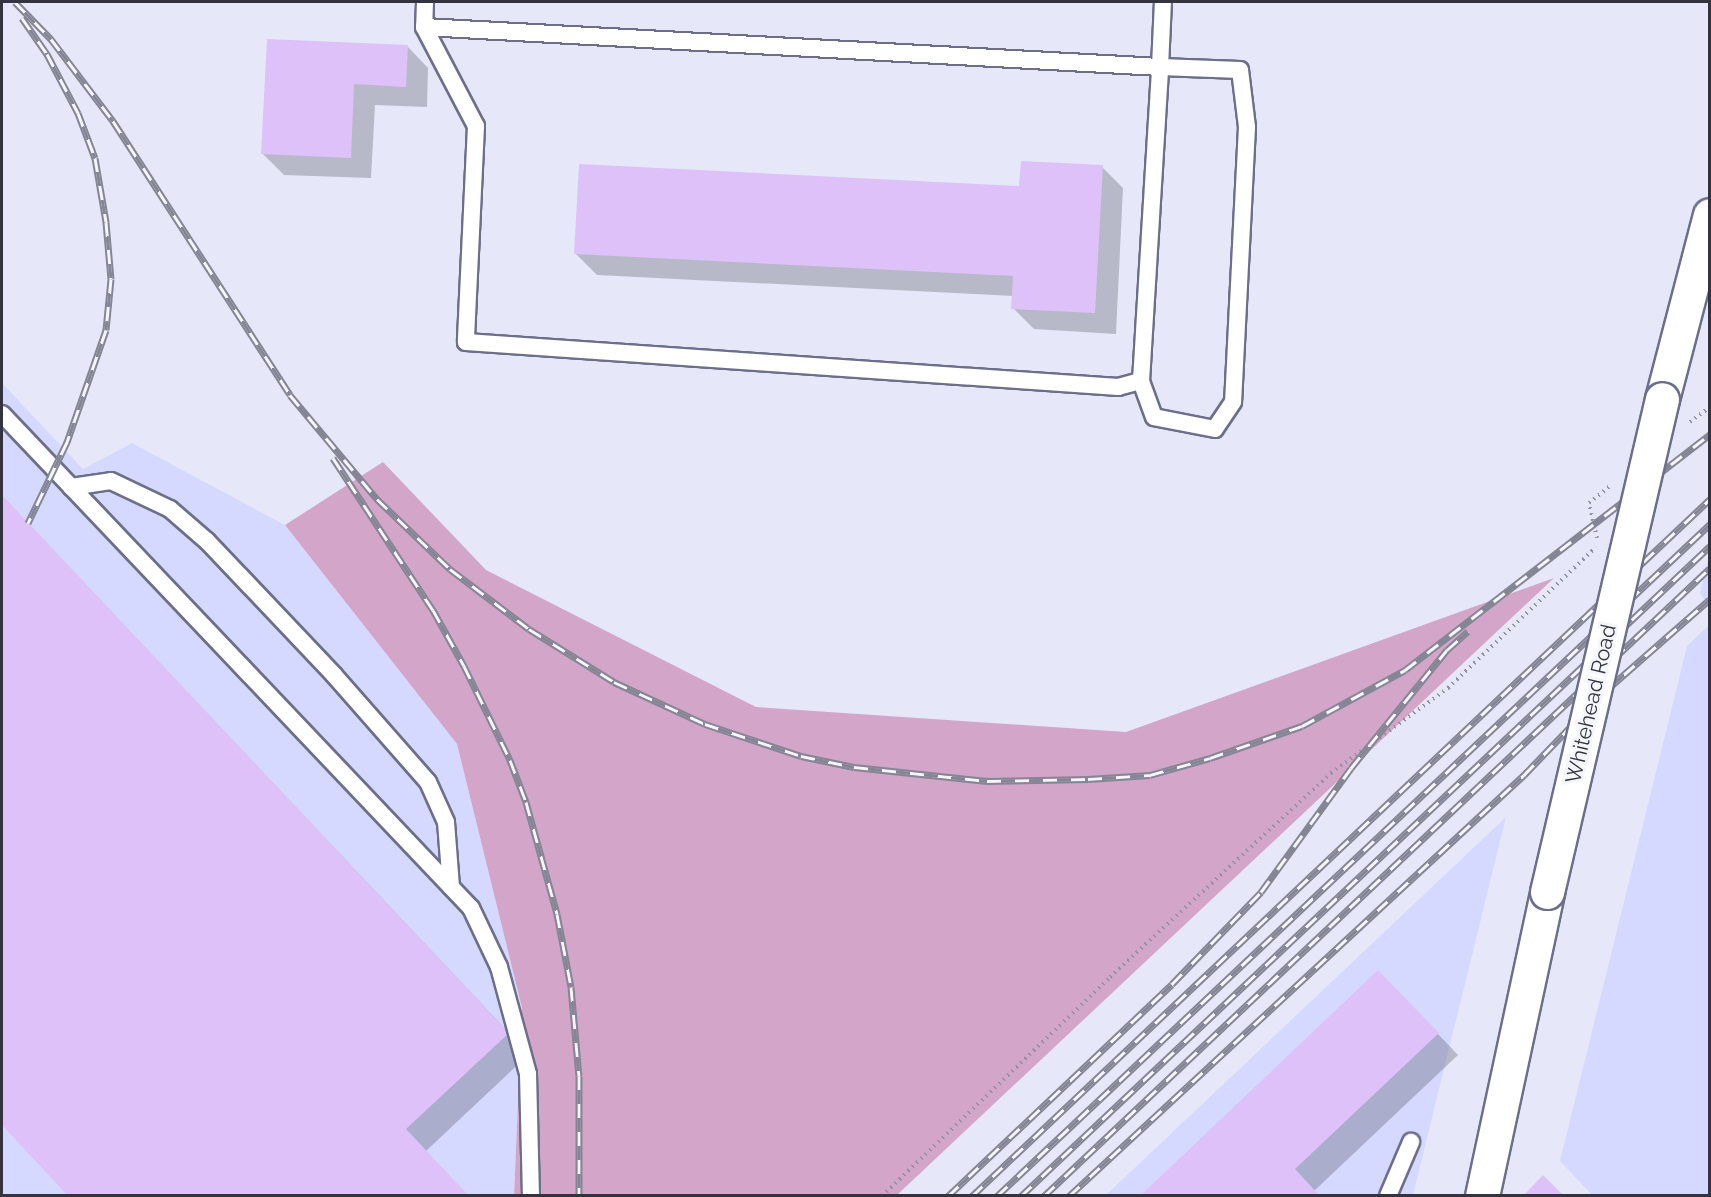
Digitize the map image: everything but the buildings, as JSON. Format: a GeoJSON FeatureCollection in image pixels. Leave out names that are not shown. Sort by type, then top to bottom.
{"type":"FeatureCollection","features":[{"type":"Feature","properties":{"kind":"street","name":"Whitehead Road"},"geometry":{"type":"LineString","coordinates":[[1482,1196],[1547,892],[1662,399],[1710,215]]}},
{"type":"Feature","properties":{"kind":"lane"},"geometry":{"type":"LineString","coordinates":[[425,2],[424,27],[476,126],[466,342],[1118,387],[1141,381]]}},
{"type":"Feature","properties":{"kind":"lane"},"geometry":{"type":"LineString","coordinates":[[424,27],[1160,67],[1240,70],[1247,127],[1233,402],[1215,429],[1154,417],[1141,381],[1160,67],[1163,2]]}},
{"type":"Feature","properties":{"kind":"lane"},"geometry":{"type":"LineString","coordinates":[[2,414],[471,908],[499,967],[528,1074],[531,1196]]}},
{"type":"Feature","properties":{"kind":"lane"},"geometry":{"type":"LineString","coordinates":[[71,488],[111,481],[170,509],[207,541],[334,675],[428,782],[446,822],[451,887]]}},
{"type":"Feature","properties":{"kind":"lane"},"geometry":{"type":"LineString","coordinates":[[1388,1196],[1411,1142]]}},
{"type":"Feature","properties":{"kind":"path"},"geometry":{"type":"LineString","coordinates":[[1682,429],[1710,407]]}},
{"type":"Feature","properties":{"kind":"path"},"geometry":{"type":"LineString","coordinates":[[882,1196],[1119,969],[1331,773],[1448,688],[1598,545],[1589,503],[1617,480]]}},
{"type":"Feature","properties":{"kind":"shaded area"},"geometry":{"type":"Polygon","coordinates":[[[2,383],[83,469],[132,443],[285,525],[457,744],[522,1008],[514,1195],[2,1195],[2,383]]]}},
{"type":"Feature","properties":{"kind":"shaded area"},"geometry":{"type":"Polygon","coordinates":[[[383,462],[486,570],[756,707],[1126,732],[1554,578],[897,1195],[514,1196],[522,1008],[457,744],[285,525],[383,462]]]}},
{"type":"Feature","properties":{"kind":"shaded area"},"geometry":{"type":"Polygon","coordinates":[[[1709,556],[1710,606],[1700,593],[1709,556]]]}},
{"type":"Feature","properties":{"kind":"shaded area"},"geometry":{"type":"Polygon","coordinates":[[[1709,625],[1709,1195],[1592,1195],[1560,1161],[1687,646],[1709,625]]]}},
{"type":"Feature","properties":{"kind":"shaded area"},"geometry":{"type":"Polygon","coordinates":[[[1506,817],[1413,1195],[1106,1195],[1506,817]]]}},
{"type":"Feature","properties":{"kind":"railway"},"geometry":{"type":"LineString","coordinates":[[15,2],[51,39],[113,121],[290,395],[377,499],[450,569],[529,629],[614,682],[705,724],[801,756],[854,767],[987,781],[1088,779],[1150,775],[1210,758],[1302,726],[1405,670],[1710,434]]}},
{"type":"Feature","properties":{"kind":"railway"},"geometry":{"type":"LineString","coordinates":[[22,18],[47,54],[78,113],[95,158],[106,222],[111,279],[106,330],[67,442],[28,523]]}},
{"type":"Feature","properties":{"kind":"railway"},"geometry":{"type":"LineString","coordinates":[[333,458],[433,610],[464,666],[510,760],[526,802],[557,914],[571,987],[579,1076],[579,1196]]}},
{"type":"Feature","properties":{"kind":"railway"},"geometry":{"type":"LineString","coordinates":[[972,1196],[1710,499]]}},
{"type":"Feature","properties":{"kind":"railway"},"geometry":{"type":"LineString","coordinates":[[997,1196],[1710,524]]}},
{"type":"Feature","properties":{"kind":"railway"},"geometry":{"type":"LineString","coordinates":[[1021,1196],[1710,546]]}},
{"type":"Feature","properties":{"kind":"railway"},"geometry":{"type":"LineString","coordinates":[[1044,1196],[1710,568]]}},
{"type":"Feature","properties":{"kind":"railway"},"geometry":{"type":"LineString","coordinates":[[1069,1196],[1524,775],[1603,693],[1710,599]]}},
{"type":"Feature","properties":{"kind":"railway"},"geometry":{"type":"LineString","coordinates":[[948,1196],[1172,984],[1261,892],[1351,768],[1447,650],[1468,631]]}}]}
